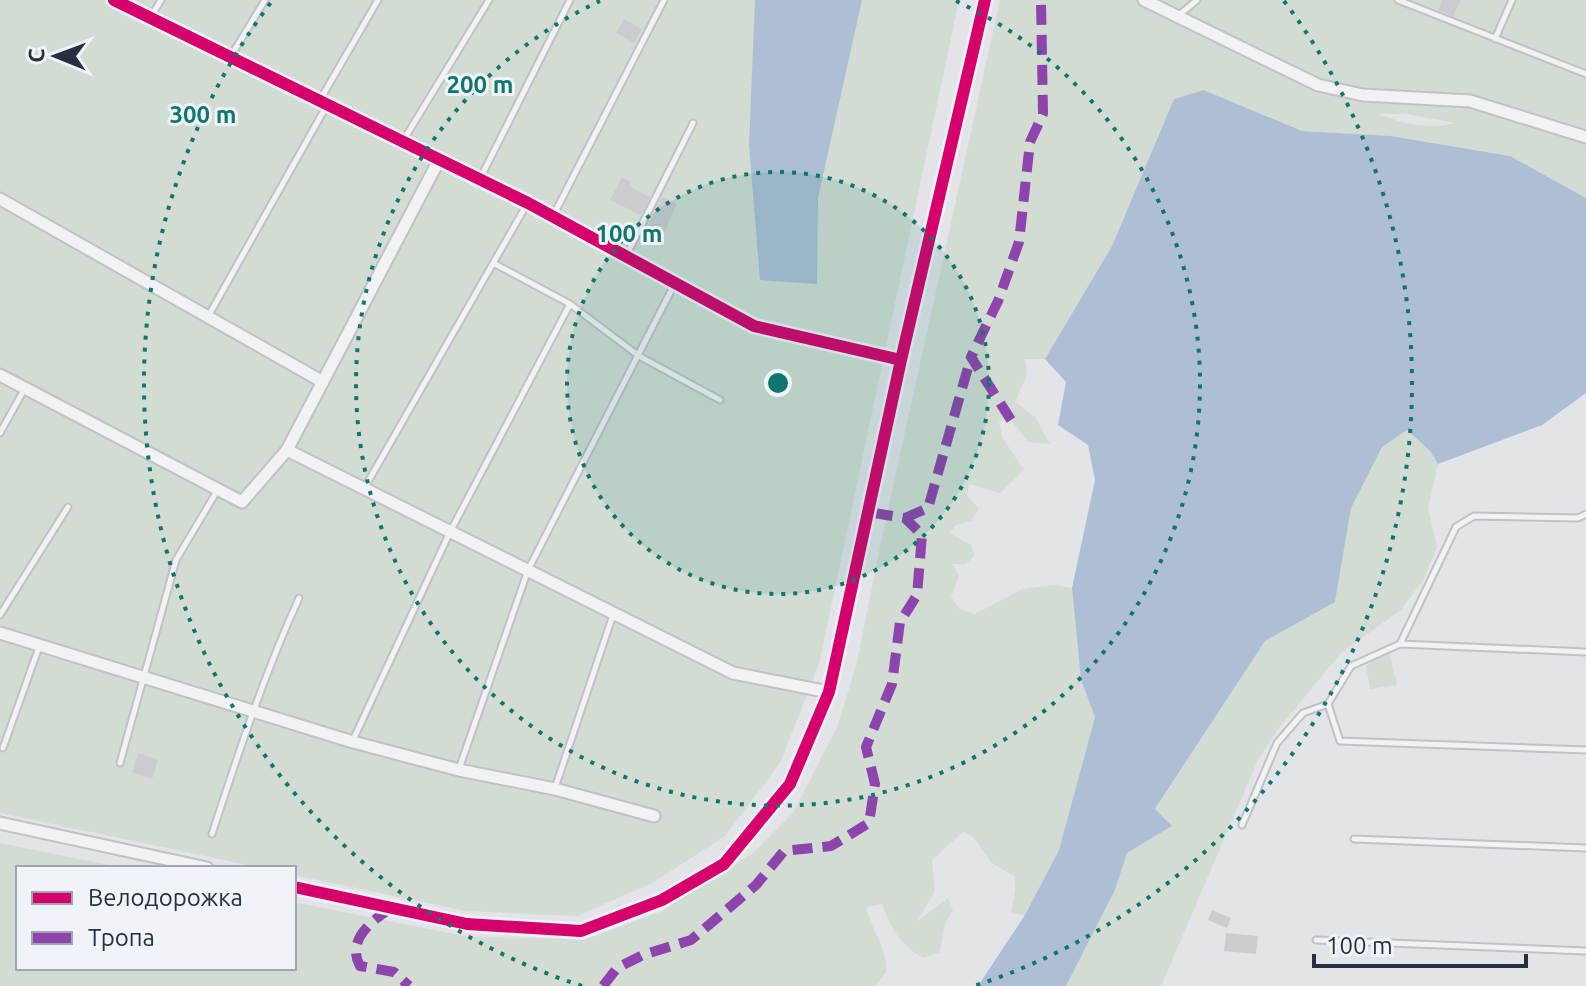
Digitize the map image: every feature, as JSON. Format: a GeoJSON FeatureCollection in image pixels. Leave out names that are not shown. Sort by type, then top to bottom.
{"type":"FeatureCollection","features":[{"type":"Feature","properties":{"kind":"street"},"geometry":{"type":"LineString","coordinates":[[114,0],[528,203],[754,326],[901,360]]}},
{"type":"Feature","properties":{"kind":"street"},"geometry":{"type":"LineString","coordinates":[[296,887],[467,924],[581,931],[662,900],[724,864],[790,784],[829,692],[901,360],[985,0]]}},
{"type":"Feature","properties":{"kind":"street"},"geometry":{"type":"LineString","coordinates":[[1144,0],[1318,85],[1363,95],[1470,101],[1586,137]]}},
{"type":"Feature","properties":{"kind":"street"},"geometry":{"type":"LineString","coordinates":[[0,375],[242,502],[287,450],[439,160]]}},
{"type":"Feature","properties":{"kind":"street"},"geometry":{"type":"LineString","coordinates":[[0,199],[323,382]]}},
{"type":"Feature","properties":{"kind":"street"},"geometry":{"type":"LineString","coordinates":[[287,450],[733,673],[829,692]]}},
{"type":"Feature","properties":{"kind":"street"},"geometry":{"type":"LineString","coordinates":[[0,633],[353,742],[459,770],[555,789],[654,816]]}},
{"type":"Feature","properties":{"kind":"street"},"geometry":{"type":"LineString","coordinates":[[0,823],[198,866]]}},
{"type":"Feature","properties":{"kind":"lane"},"geometry":{"type":"LineString","coordinates":[[151,18],[161,0]]}},
{"type":"Feature","properties":{"kind":"lane"},"geometry":{"type":"LineString","coordinates":[[230,57],[265,0]]}},
{"type":"Feature","properties":{"kind":"lane"},"geometry":{"type":"LineString","coordinates":[[209,316],[378,0]]}},
{"type":"Feature","properties":{"kind":"lane"},"geometry":{"type":"LineString","coordinates":[[402,142],[489,0]]}},
{"type":"Feature","properties":{"kind":"lane"},"geometry":{"type":"LineString","coordinates":[[480,180],[570,0]]}},
{"type":"Feature","properties":{"kind":"lane"},"geometry":{"type":"LineString","coordinates":[[552,217],[664,0]]}},
{"type":"Feature","properties":{"kind":"lane"},"geometry":{"type":"LineString","coordinates":[[1177,16],[1197,0]]}},
{"type":"Feature","properties":{"kind":"lane"},"geometry":{"type":"LineString","coordinates":[[1398,0],[1586,74]]}},
{"type":"Feature","properties":{"kind":"lane"},"geometry":{"type":"LineString","coordinates":[[1495,39],[1512,0]]}},
{"type":"Feature","properties":{"kind":"lane"},"geometry":{"type":"LineString","coordinates":[[625,256],[693,123]]}},
{"type":"Feature","properties":{"kind":"lane"},"geometry":{"type":"LineString","coordinates":[[364,489],[528,203]]}},
{"type":"Feature","properties":{"kind":"lane"},"geometry":{"type":"LineString","coordinates":[[495,264],[570,304],[639,356],[720,400]]}},
{"type":"Feature","properties":{"kind":"lane"},"geometry":{"type":"LineString","coordinates":[[459,770],[528,570],[675,283]]}},
{"type":"Feature","properties":{"kind":"lane"},"geometry":{"type":"LineString","coordinates":[[353,742],[450,532],[570,304]]}},
{"type":"Feature","properties":{"kind":"lane"},"geometry":{"type":"LineString","coordinates":[[0,433],[25,388]]}},
{"type":"Feature","properties":{"kind":"lane"},"geometry":{"type":"LineString","coordinates":[[120,763],[176,560],[218,489]]}},
{"type":"Feature","properties":{"kind":"lane"},"geometry":{"type":"LineString","coordinates":[[0,615],[68,507]]}},
{"type":"Feature","properties":{"kind":"lane"},"geometry":{"type":"LineString","coordinates":[[1400,644],[1456,527],[1474,516],[1578,518],[1586,514]]}},
{"type":"Feature","properties":{"kind":"lane"},"geometry":{"type":"LineString","coordinates":[[212,834],[252,710],[299,598]]}},
{"type":"Feature","properties":{"kind":"lane"},"geometry":{"type":"LineString","coordinates":[[555,789],[614,613]]}},
{"type":"Feature","properties":{"kind":"lane"},"geometry":{"type":"LineString","coordinates":[[1242,825],[1277,743],[1303,713],[1328,704],[1351,666],[1400,644],[1586,652]]}},
{"type":"Feature","properties":{"kind":"lane"},"geometry":{"type":"LineString","coordinates":[[3,748],[40,646]]}},
{"type":"Feature","properties":{"kind":"lane"},"geometry":{"type":"LineString","coordinates":[[1328,704],[1340,741],[1586,750]]}},
{"type":"Feature","properties":{"kind":"lane"},"geometry":{"type":"LineString","coordinates":[[1354,839],[1586,848]]}},
{"type":"Feature","properties":{"kind":"lane"},"geometry":{"type":"LineString","coordinates":[[1316,940],[1586,951]]}},
{"type":"Feature","properties":{"kind":"shaded area"},"geometry":{"type":"Polygon","coordinates":[[[0,0],[959,0],[819,664],[780,763],[725,836],[654,882],[577,916],[466,911],[296,875],[296,866],[252,866],[0,813],[0,0]]]}},
{"type":"Feature","properties":{"kind":"shaded area"},"geometry":{"type":"Polygon","coordinates":[[[1000,0],[1586,0],[1586,198],[1510,156],[1391,136],[1302,131],[1205,90],[1174,99],[1112,246],[1045,359],[1025,359],[1027,375],[1015,402],[1035,417],[1050,444],[1028,442],[1011,420],[999,421],[1002,437],[1024,470],[1000,493],[969,484],[967,495],[979,509],[971,521],[956,525],[950,533],[971,545],[975,555],[966,564],[952,564],[959,576],[951,597],[960,609],[975,614],[1022,589],[1055,585],[1072,588],[1081,680],[1095,717],[1059,850],[1025,915],[1011,913],[1015,877],[992,863],[973,837],[963,832],[932,860],[935,891],[916,922],[948,898],[953,910],[945,924],[940,952],[923,958],[897,936],[882,904],[866,907],[886,964],[886,973],[874,986],[0,986],[0,843],[113,866],[16,866],[16,970],[296,970],[296,902],[469,937],[586,939],[660,912],[754,852],[793,813],[838,725],[857,662],[1000,0]],[[1379,114],[1416,125],[1455,123],[1407,114],[1379,114]]]}},
{"type":"Feature","properties":{"kind":"shaded area"},"geometry":{"type":"Polygon","coordinates":[[[1406,430],[1430,451],[1438,464],[1428,508],[1437,547],[1424,579],[1401,610],[1341,653],[1278,729],[1258,760],[1161,986],[1066,986],[1115,890],[1127,853],[1172,826],[1155,810],[1265,641],[1335,602],[1351,508],[1382,447],[1406,430]]]}},
{"type":"Feature","properties":{"kind":"shaded area"},"geometry":{"type":"Polygon","coordinates":[[[1388,646],[1397,685],[1370,689],[1366,666],[1388,646]]]}},
{"type":"Feature","properties":{"kind":"water"},"geometry":{"type":"Polygon","coordinates":[[[755,0],[862,0],[818,198],[817,284],[760,280],[749,145],[755,0]]]}},
{"type":"Feature","properties":{"kind":"water"},"geometry":{"type":"Polygon","coordinates":[[[1204,90],[1302,131],[1391,136],[1510,156],[1586,198],[1586,393],[1542,425],[1438,464],[1430,451],[1407,430],[1382,447],[1351,508],[1335,602],[1265,641],[1155,809],[1172,826],[1127,853],[1115,890],[1066,986],[978,986],[1025,915],[1059,850],[1095,717],[1081,680],[1072,588],[1095,480],[1088,445],[1058,425],[1066,382],[1045,359],[1112,246],[1174,99],[1204,90]]]}},
{"type":"Feature","properties":{"kind":"building"},"geometry":{"type":"Polygon","coordinates":[[[1443,0],[1461,0],[1453,16],[1438,10],[1443,0]]]}},
{"type":"Feature","properties":{"kind":"building"},"geometry":{"type":"Polygon","coordinates":[[[624,19],[642,29],[634,43],[616,33],[624,19]]]}},
{"type":"Feature","properties":{"kind":"building"},"geometry":{"type":"Polygon","coordinates":[[[622,177],[631,182],[629,186],[650,197],[641,215],[610,200],[622,177]]]}},
{"type":"Feature","properties":{"kind":"building"},"geometry":{"type":"Polygon","coordinates":[[[662,197],[677,204],[664,233],[648,225],[662,197]]]}},
{"type":"Feature","properties":{"kind":"building"},"geometry":{"type":"Polygon","coordinates":[[[138,753],[158,760],[152,779],[132,772],[138,753]]]}},
{"type":"Feature","properties":{"kind":"building"},"geometry":{"type":"Polygon","coordinates":[[[1212,910],[1231,918],[1227,928],[1208,920],[1212,910]]]}},
{"type":"Feature","properties":{"kind":"building"},"geometry":{"type":"Polygon","coordinates":[[[1226,933],[1258,936],[1256,954],[1224,951],[1226,933]]]}},
{"type":"Feature","properties":{"kind":"marked path"},"geometry":{"type":"LineString","coordinates":[[1011,420],[971,357],[998,301],[1019,242],[1030,142],[1043,114],[1041,0]]}},
{"type":"Feature","properties":{"kind":"marked path"},"geometry":{"type":"LineString","coordinates":[[905,518],[928,508],[971,357]]}},
{"type":"Feature","properties":{"kind":"marked path"},"geometry":{"type":"LineString","coordinates":[[603,986],[617,968],[643,955],[691,940],[756,885],[784,851],[831,846],[869,823],[875,784],[866,747],[892,684],[900,622],[917,595],[922,535],[905,518],[868,512]]}},
{"type":"Feature","properties":{"kind":"marked path"},"geometry":{"type":"LineString","coordinates":[[391,908],[363,932],[358,940],[356,957],[360,966],[394,972],[409,986]]}},
{"type":"Feature","properties":{"kind":"cycle path"},"geometry":{"type":"LineString","coordinates":[[114,0],[528,203],[754,326],[901,360]]}},
{"type":"Feature","properties":{"kind":"cycle path"},"geometry":{"type":"LineString","coordinates":[[296,887],[467,924],[581,931],[662,900],[724,864],[790,784],[829,692],[901,360],[985,0]]}}]}
